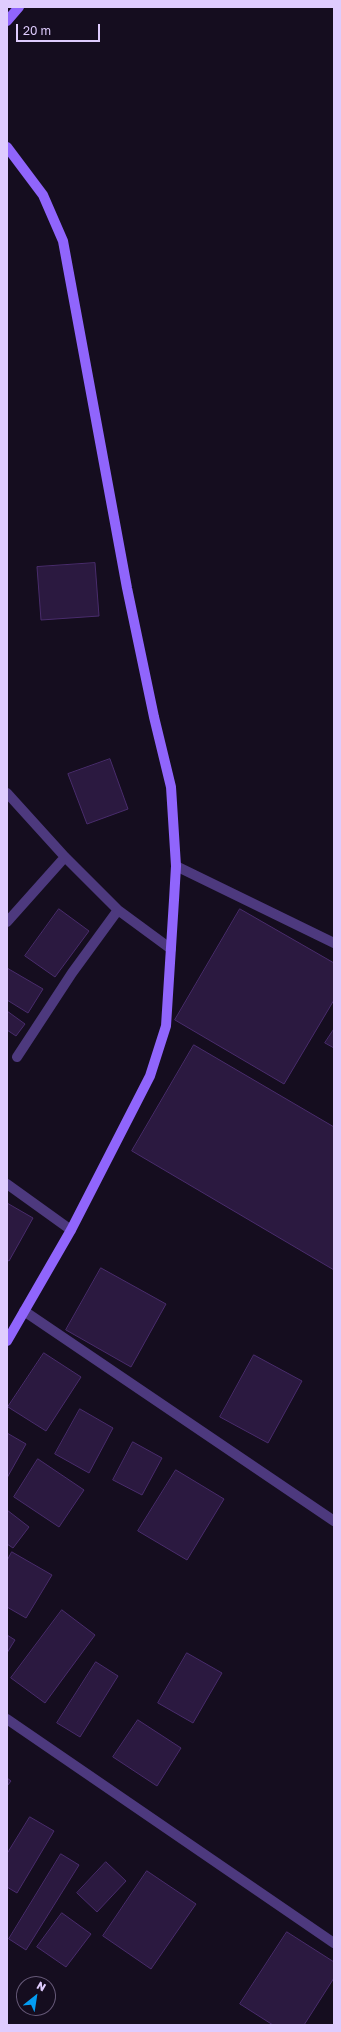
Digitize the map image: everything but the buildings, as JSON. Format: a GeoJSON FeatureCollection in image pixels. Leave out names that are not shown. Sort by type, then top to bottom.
{"type":"FeatureCollection","features":[{"type":"Feature","properties":{"kind":"street"},"geometry":{"type":"LineString","coordinates":[[7,21],[18,7]]}},
{"type":"Feature","properties":{"kind":"street"},"geometry":{"type":"LineString","coordinates":[[7,147],[43,196],[63,241],[127,588],[154,717],[171,787],[176,866],[166,1026],[150,1076],[71,1230],[7,1341]]}},
{"type":"Feature","properties":{"kind":"street"},"geometry":{"type":"LineString","coordinates":[[7,793],[65,857],[118,910],[172,949]]}},
{"type":"Feature","properties":{"kind":"street"},"geometry":{"type":"LineString","coordinates":[[7,922],[65,857]]}},
{"type":"Feature","properties":{"kind":"street"},"geometry":{"type":"LineString","coordinates":[[176,866],[334,943]]}},
{"type":"Feature","properties":{"kind":"street"},"geometry":{"type":"LineString","coordinates":[[17,1057],[72,973],[118,910]]}},
{"type":"Feature","properties":{"kind":"street"},"geometry":{"type":"LineString","coordinates":[[7,1184],[71,1230]]}},
{"type":"Feature","properties":{"kind":"street"},"geometry":{"type":"LineString","coordinates":[[24,1311],[334,1521]]}},
{"type":"Feature","properties":{"kind":"street"},"geometry":{"type":"LineString","coordinates":[[7,1719],[334,1943]]}}]}
